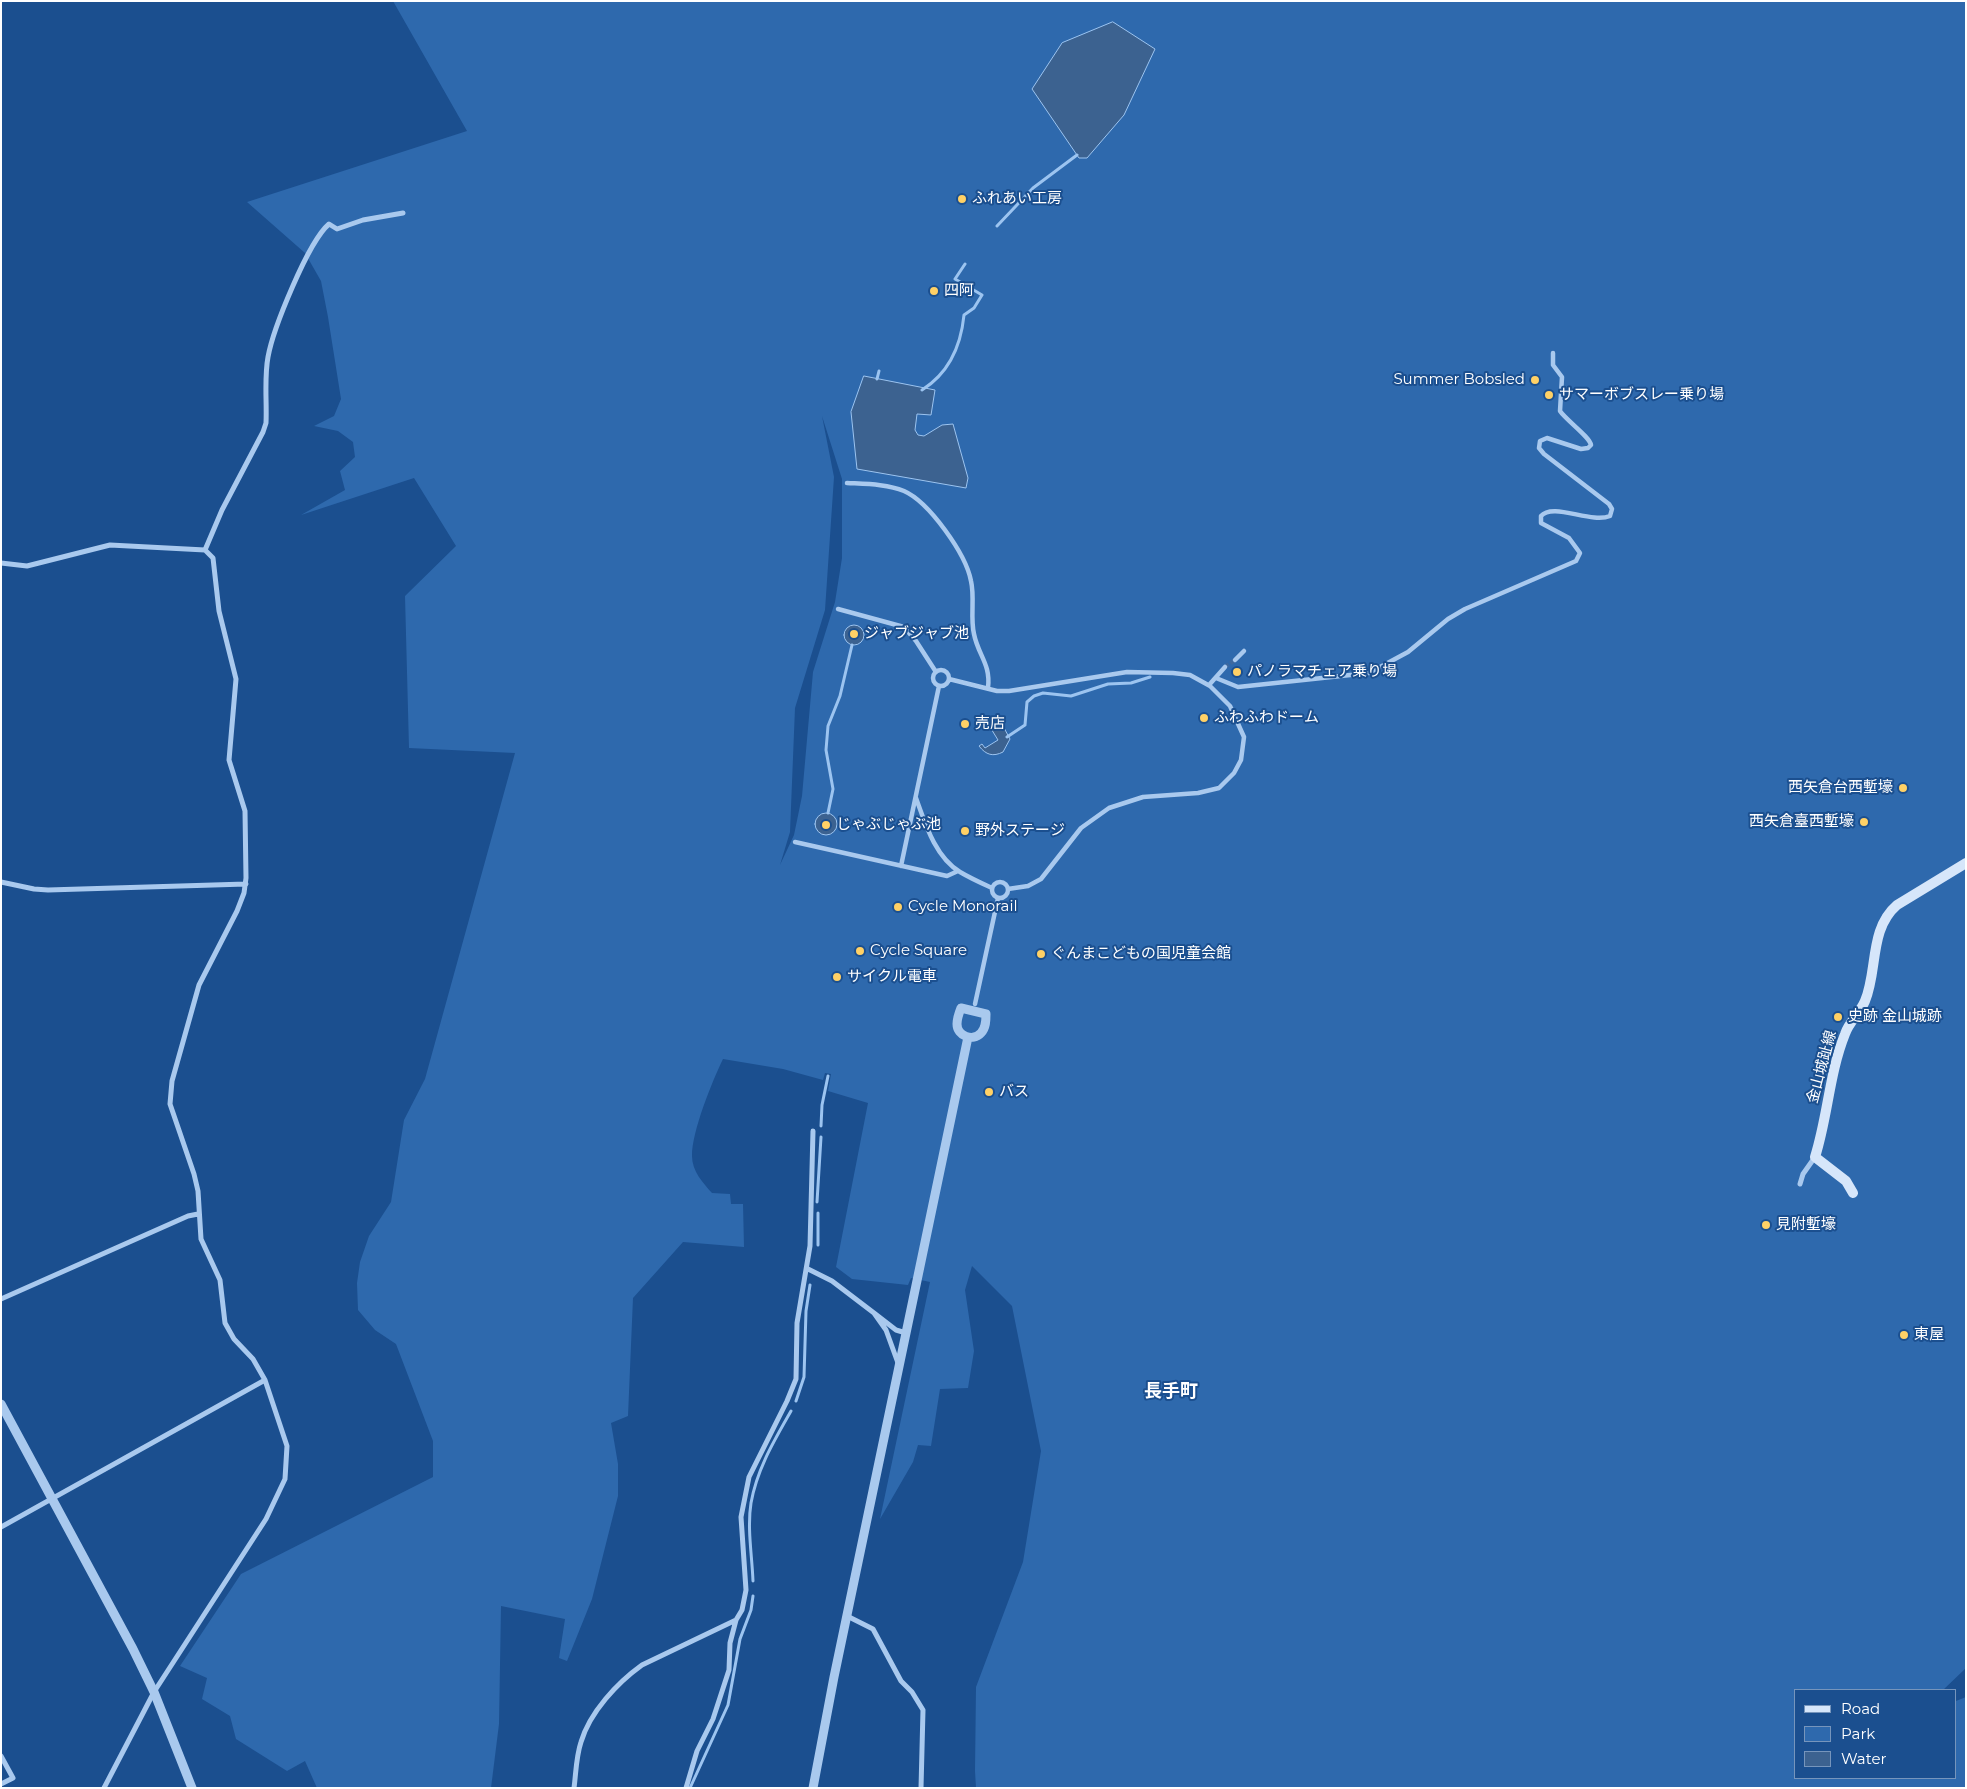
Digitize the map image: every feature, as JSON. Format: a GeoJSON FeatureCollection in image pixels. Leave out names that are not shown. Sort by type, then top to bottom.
{"type":"FeatureCollection","features":[{"type":"Feature","properties":{"kind":"main road","name":"金山城趾線"},"geometry":{"type":"LineString","coordinates":[[1815,1157],[1822,1133],[1828,1091],[1838,1056],[1846,1032],[1866,1001],[1880,928],[1884,918],[1897,905],[1966,863]]}},
{"type":"Feature","properties":{"kind":"main road"},"geometry":{"type":"LineString","coordinates":[[1815,1157],[1846,1181],[1853,1193]]}},
{"type":"Feature","properties":{"kind":"street"},"geometry":{"type":"LineString","coordinates":[[205,550],[222,510],[264,432],[266,423],[268,357],[281,314],[324,228],[329,224],[338,228],[363,220],[402,214]]}},
{"type":"Feature","properties":{"kind":"street"},"geometry":{"type":"LineString","coordinates":[[1216,678],[1238,687],[1369,673],[1408,652],[1448,619],[1465,609],[1576,561],[1580,553],[1573,542],[1541,523],[1541,516],[1546,511],[1553,510],[1603,518],[1611,515],[1612,509],[1609,504],[1544,454],[1539,448],[1540,441],[1547,438],[1582,449],[1588,448],[1591,444],[1589,439],[1572,426],[1560,412],[1562,377],[1553,365],[1553,352]]}},
{"type":"Feature","properties":{"kind":"street"},"geometry":{"type":"LineString","coordinates":[[847,483],[890,487],[903,491],[915,498],[950,537],[958,549],[971,579],[974,636],[986,661],[989,677],[988,688]]}},
{"type":"Feature","properties":{"kind":"street"},"geometry":{"type":"LineString","coordinates":[[1,563],[27,566],[110,545],[205,550],[213,558],[219,611],[236,679],[229,760],[246,820],[246,884],[237,911],[199,985],[170,1096],[173,1118],[194,1174],[198,1191],[201,1239],[220,1280],[225,1323],[229,1331],[253,1359],[265,1380],[287,1446],[285,1479],[266,1519],[243,1557],[154,1692],[104,1788]]}},
{"type":"Feature","properties":{"kind":"street"},"geometry":{"type":"LineString","coordinates":[[838,609],[904,627],[916,641],[936,672]]}},
{"type":"Feature","properties":{"kind":"street"},"geometry":{"type":"LineString","coordinates":[[1235,660],[1244,651]]}},
{"type":"Feature","properties":{"kind":"street"},"geometry":{"type":"LineString","coordinates":[[1208,685],[1226,667]]}},
{"type":"Feature","properties":{"kind":"street"},"geometry":{"type":"LineString","coordinates":[[943,670],[948,674],[949,679],[945,686],[939,686],[932,679],[936,672],[943,670]]}},
{"type":"Feature","properties":{"kind":"street"},"geometry":{"type":"LineString","coordinates":[[949,679],[1009,691],[1127,672],[1147,671],[1190,676],[1208,685],[1230,706],[1244,738],[1241,760],[1226,783],[1210,792],[1143,797],[1108,808],[1081,828],[1041,879],[1028,886],[1008,888]]}},
{"type":"Feature","properties":{"kind":"street"},"geometry":{"type":"LineString","coordinates":[[901,866],[939,686]]}},
{"type":"Feature","properties":{"kind":"street"},"geometry":{"type":"LineString","coordinates":[[916,797],[930,835],[945,858],[958,871],[992,888]]}},
{"type":"Feature","properties":{"kind":"street"},"geometry":{"type":"LineString","coordinates":[[795,842],[947,876],[958,871]]}},
{"type":"Feature","properties":{"kind":"street"},"geometry":{"type":"LineString","coordinates":[[992,888],[999,881],[1006,884],[1008,888]]}},
{"type":"Feature","properties":{"kind":"street"},"geometry":{"type":"LineString","coordinates":[[1,882],[41,890],[246,884]]}},
{"type":"Feature","properties":{"kind":"street"},"geometry":{"type":"LineString","coordinates":[[992,888],[993,894],[998,898]]}},
{"type":"Feature","properties":{"kind":"street"},"geometry":{"type":"LineString","coordinates":[[998,898],[1005,896],[1008,888]]}},
{"type":"Feature","properties":{"kind":"street"},"geometry":{"type":"LineString","coordinates":[[975,1004],[998,898]]}},
{"type":"Feature","properties":{"kind":"street"},"geometry":{"type":"LineString","coordinates":[[814,1788],[968,1037]]}},
{"type":"Feature","properties":{"kind":"street"},"geometry":{"type":"LineString","coordinates":[[686,1788],[697,1751],[713,1719],[729,1670],[730,1643],[736,1620],[742,1610],[746,1590],[742,1540],[743,1502],[751,1469],[793,1388],[796,1371],[801,1292],[808,1268],[813,1131]]}},
{"type":"Feature","properties":{"kind":"street"},"geometry":{"type":"LineString","coordinates":[[1800,1184],[1803,1174],[1815,1157]]}},
{"type":"Feature","properties":{"kind":"street"},"geometry":{"type":"LineString","coordinates":[[1,1299],[179,1220],[198,1214]]}},
{"type":"Feature","properties":{"kind":"street"},"geometry":{"type":"LineString","coordinates":[[808,1268],[837,1285],[896,1330],[907,1333]]}},
{"type":"Feature","properties":{"kind":"street"},"geometry":{"type":"LineString","coordinates":[[874,1313],[888,1335],[899,1368]]}},
{"type":"Feature","properties":{"kind":"street"},"geometry":{"type":"LineString","coordinates":[[1,1527],[265,1380]]}},
{"type":"Feature","properties":{"kind":"street"},"geometry":{"type":"LineString","coordinates":[[1,1404],[53,1498],[154,1692],[192,1788]]}},
{"type":"Feature","properties":{"kind":"street"},"geometry":{"type":"LineString","coordinates":[[848,1616],[872,1629],[901,1681],[920,1702],[923,1710],[921,1788]]}},
{"type":"Feature","properties":{"kind":"street"},"geometry":{"type":"LineString","coordinates":[[574,1788],[580,1744],[585,1731],[592,1717],[629,1674],[642,1665],[736,1620]]}},
{"type":"Feature","properties":{"kind":"street"},"geometry":{"type":"LineString","coordinates":[[1,1756],[13,1778],[1,1784]]}},
{"type":"Feature","properties":{"kind":"green space"},"geometry":{"type":"Polygon","coordinates":[[[393,1],[1966,1],[1966,1668],[1944,1689],[1794,1689],[1794,1779],[1957,1779],[1957,1701],[1966,1697],[1966,1788],[976,1788],[976,1687],[1023,1562],[1041,1451],[1012,1306],[972,1266],[965,1290],[974,1351],[968,1388],[940,1389],[931,1446],[918,1445],[913,1462],[880,1519],[930,1282],[911,1278],[908,1285],[852,1279],[836,1267],[868,1103],[828,1091],[831,1074],[825,1073],[823,1080],[783,1069],[723,1059],[708,1093],[699,1120],[695,1134],[692,1161],[699,1176],[712,1193],[730,1194],[731,1204],[743,1204],[744,1247],[683,1242],[633,1298],[628,1416],[611,1423],[618,1464],[618,1496],[592,1599],[567,1661],[559,1658],[565,1619],[501,1606],[499,1724],[491,1788],[317,1788],[305,1761],[287,1771],[236,1739],[230,1716],[202,1699],[207,1678],[180,1666],[241,1574],[433,1477],[433,1441],[396,1344],[375,1330],[358,1310],[357,1283],[360,1262],[369,1236],[391,1202],[404,1120],[425,1079],[515,753],[409,748],[405,596],[456,546],[414,478],[301,515],[345,490],[340,471],[355,457],[353,442],[338,431],[314,426],[334,416],[341,399],[321,281],[305,253],[247,202],[467,131],[393,1]],[[822,416],[834,477],[825,610],[795,708],[790,832],[780,865],[794,835],[802,796],[813,672],[835,602],[842,558],[842,479],[822,416]]]}},
{"type":"Feature","properties":{"kind":"water"},"geometry":{"type":"Polygon","coordinates":[[[1113,22],[1155,49],[1124,115],[1087,158],[1079,158],[1032,89],[1062,43],[1113,22]]]}},
{"type":"Feature","properties":{"kind":"water"},"geometry":{"type":"Polygon","coordinates":[[[864,376],[935,390],[931,415],[917,414],[915,430],[918,435],[924,436],[942,425],[953,424],[968,478],[966,488],[857,469],[851,412],[864,376]]]}},
{"type":"Feature","properties":{"kind":"water","name":"ジャブジャブ池"},"geometry":{"type":"Polygon","coordinates":[[[854,625],[861,628],[864,635],[861,642],[854,645],[847,642],[844,635],[847,628],[854,625]]]}},
{"type":"Feature","properties":{"kind":"water"},"geometry":{"type":"Polygon","coordinates":[[[993,724],[1003,726],[1010,739],[1003,752],[993,755],[987,753],[979,746],[982,744],[985,748],[998,740],[990,727],[985,730],[984,727],[993,724]]]}},
{"type":"Feature","properties":{"kind":"water","name":"じゃぶじゃぶ池"},"geometry":{"type":"Polygon","coordinates":[[[822,813],[830,813],[837,820],[837,828],[830,835],[822,835],[815,828],[815,820],[822,813]]]}},
{"type":"Feature","properties":{"kind":"waterway"},"geometry":{"type":"LineString","coordinates":[[997,226],[1033,188],[1077,155]]}},
{"type":"Feature","properties":{"kind":"waterway"},"geometry":{"type":"LineString","coordinates":[[922,390],[940,375],[946,367],[957,347],[964,315],[974,308],[982,295],[955,279],[965,264]]}},
{"type":"Feature","properties":{"kind":"waterway"},"geometry":{"type":"LineString","coordinates":[[877,379],[879,371]]}},
{"type":"Feature","properties":{"kind":"waterway"},"geometry":{"type":"LineString","coordinates":[[828,813],[833,789],[826,750],[828,726],[840,696],[852,645]]}},
{"type":"Feature","properties":{"kind":"waterway"},"geometry":{"type":"LineString","coordinates":[[1007,737],[1025,725],[1027,702],[1034,696],[1043,693],[1071,696],[1108,684],[1131,683],[1150,677]]}},
{"type":"Feature","properties":{"kind":"waterway"},"geometry":{"type":"LineString","coordinates":[[821,1126],[822,1105],[828,1076]]}},
{"type":"Feature","properties":{"kind":"waterway"},"geometry":{"type":"LineString","coordinates":[[817,1202],[821,1137]]}},
{"type":"Feature","properties":{"kind":"waterway"},"geometry":{"type":"LineString","coordinates":[[818,1213],[818,1245]]}},
{"type":"Feature","properties":{"kind":"waterway"},"geometry":{"type":"LineString","coordinates":[[796,1401],[804,1377],[806,1311],[810,1285]]}},
{"type":"Feature","properties":{"kind":"waterway"},"geometry":{"type":"LineString","coordinates":[[753,1581],[749,1522],[751,1503],[757,1479],[767,1455],[791,1411]]}},
{"type":"Feature","properties":{"kind":"waterway"},"geometry":{"type":"LineString","coordinates":[[690,1788],[728,1705],[740,1639],[751,1610],[753,1596]]}},
{"type":"Feature","properties":{"kind":"tunnel"},"geometry":{"type":"LineString","coordinates":[[1225,667],[1235,660]]}},
{"type":"Feature","properties":{"kind":"place","name":"ふれあい工房"},"geometry":{"type":"Point","coordinates":[962,199]}},
{"type":"Feature","properties":{"kind":"place","name":"四阿"},"geometry":{"type":"Point","coordinates":[934,291]}},
{"type":"Feature","properties":{"kind":"place","name":"Summer Bobsled"},"geometry":{"type":"Point","coordinates":[1535,380]}},
{"type":"Feature","properties":{"kind":"place","name":"サマーボブスレー乗り場"},"geometry":{"type":"Point","coordinates":[1549,395]}},
{"type":"Feature","properties":{"kind":"place","name":"ジャブジャブ池"},"geometry":{"type":"Point","coordinates":[854,634]}},
{"type":"Feature","properties":{"kind":"place","name":"パノラマチェア乗り場"},"geometry":{"type":"Point","coordinates":[1237,672]}},
{"type":"Feature","properties":{"kind":"place","name":"ふわふわドーム"},"geometry":{"type":"Point","coordinates":[1204,718]}},
{"type":"Feature","properties":{"kind":"place","name":"売店"},"geometry":{"type":"Point","coordinates":[965,724]}},
{"type":"Feature","properties":{"kind":"place","name":"西矢倉台西塹壕"},"geometry":{"type":"Point","coordinates":[1903,788]}},
{"type":"Feature","properties":{"kind":"place","name":"西矢倉臺西塹壕"},"geometry":{"type":"Point","coordinates":[1864,822]}},
{"type":"Feature","properties":{"kind":"place","name":"じゃぶじゃぶ池"},"geometry":{"type":"Point","coordinates":[826,825]}},
{"type":"Feature","properties":{"kind":"place","name":"野外ステージ"},"geometry":{"type":"Point","coordinates":[965,831]}},
{"type":"Feature","properties":{"kind":"place","name":"Cycle Monorail"},"geometry":{"type":"Point","coordinates":[898,907]}},
{"type":"Feature","properties":{"kind":"place","name":"Cycle Square"},"geometry":{"type":"Point","coordinates":[860,951]}},
{"type":"Feature","properties":{"kind":"place","name":"ぐんまこどもの国児童会館"},"geometry":{"type":"Point","coordinates":[1041,954]}},
{"type":"Feature","properties":{"kind":"place","name":"サイクル電車"},"geometry":{"type":"Point","coordinates":[837,977]}},
{"type":"Feature","properties":{"kind":"place","name":"史跡 金山城跡"},"geometry":{"type":"Point","coordinates":[1838,1017]}},
{"type":"Feature","properties":{"kind":"place","name":"バス"},"geometry":{"type":"Point","coordinates":[989,1092]}},
{"type":"Feature","properties":{"kind":"place","name":"見附塹壕"},"geometry":{"type":"Point","coordinates":[1766,1225]}},
{"type":"Feature","properties":{"kind":"place","name":"東屋"},"geometry":{"type":"Point","coordinates":[1904,1335]}},
{"type":"Feature","properties":{"kind":"district","name":"長手町"},"geometry":{"type":"Point","coordinates":[1171,1392]}}]}
